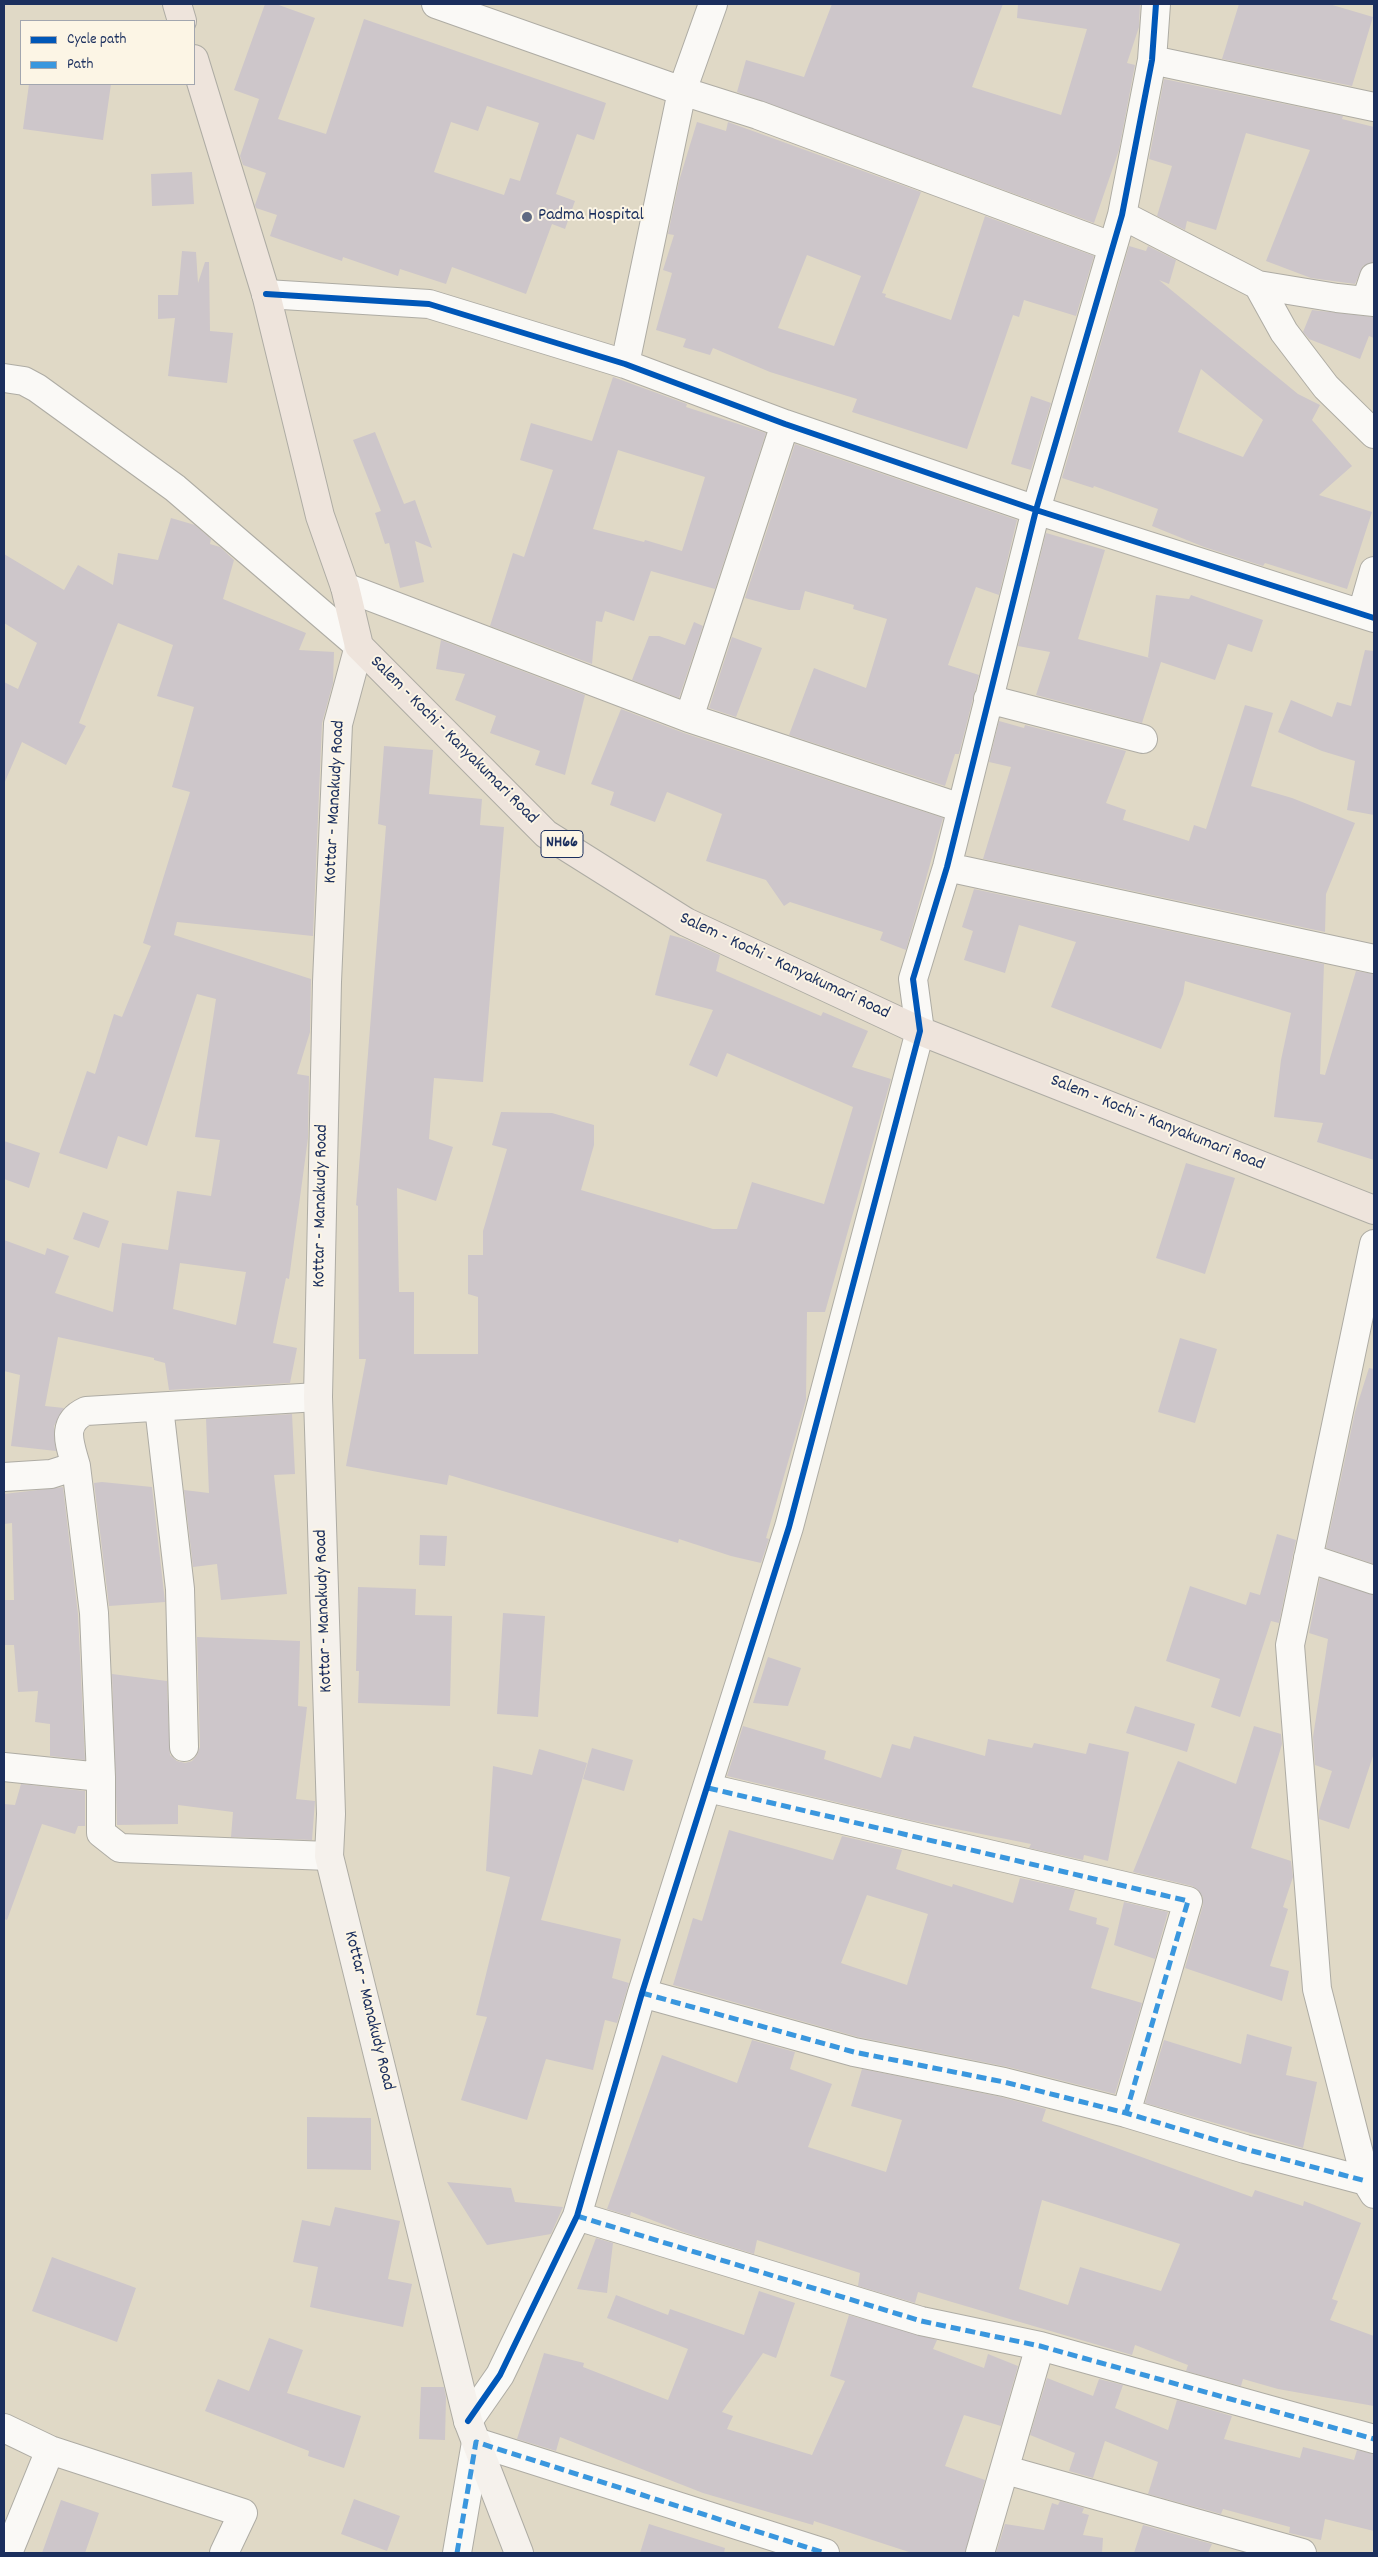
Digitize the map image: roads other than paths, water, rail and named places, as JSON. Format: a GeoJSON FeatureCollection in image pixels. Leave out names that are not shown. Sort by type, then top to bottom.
{"type":"FeatureCollection","features":[{"type":"Feature","properties":{"kind":"highway"},"geometry":{"type":"LineString","coordinates":[[177,4],[182,20]]}},
{"type":"Feature","properties":{"kind":"highway","name":"Salem - Kochi - Kanyakumari Road"},"geometry":{"type":"LineString","coordinates":[[195,62],[266,294],[320,516],[345,587],[358,646],[546,834],[686,922],[920,1031],[1374,1210]]}},
{"type":"Feature","properties":{"kind":"main road","name":"Kottar - Manakudy Road"},"geometry":{"type":"LineString","coordinates":[[358,646],[338,724],[327,982],[318,1397],[331,1814],[330,1856],[472,2432],[519,2553]]}},
{"type":"Feature","properties":{"kind":"street"},"geometry":{"type":"LineString","coordinates":[[436,4],[682,91],[758,115],[1111,246]]}},
{"type":"Feature","properties":{"kind":"street"},"geometry":{"type":"LineString","coordinates":[[624,364],[682,91],[713,4]]}},
{"type":"Feature","properties":{"kind":"street"},"geometry":{"type":"LineString","coordinates":[[457,2553],[472,2432],[577,2216],[642,1993],[789,1527],[920,1031],[913,979],[948,867],[1036,510],[1111,246],[1122,215],[1152,60],[1156,4]]}},
{"type":"Feature","properties":{"kind":"street"},"geometry":{"type":"LineString","coordinates":[[1152,60],[1374,107]]}},
{"type":"Feature","properties":{"kind":"street"},"geometry":{"type":"LineString","coordinates":[[1122,215],[1258,285],[1371,293]]}},
{"type":"Feature","properties":{"kind":"street"},"geometry":{"type":"LineString","coordinates":[[1258,285],[1284,332],[1326,387],[1374,434]]}},
{"type":"Feature","properties":{"kind":"street"},"geometry":{"type":"LineString","coordinates":[[266,294],[429,304],[624,364],[785,424],[1036,510],[1368,616],[1374,571]]}},
{"type":"Feature","properties":{"kind":"street"},"geometry":{"type":"LineString","coordinates":[[4,378],[24,382],[37,388],[175,488],[358,646]]}},
{"type":"Feature","properties":{"kind":"street"},"geometry":{"type":"LineString","coordinates":[[689,718],[785,424]]}},
{"type":"Feature","properties":{"kind":"street"},"geometry":{"type":"LineString","coordinates":[[345,587],[689,718],[961,808]]}},
{"type":"Feature","properties":{"kind":"street"},"geometry":{"type":"LineString","coordinates":[[988,699],[1143,738]]}},
{"type":"Feature","properties":{"kind":"street"},"geometry":{"type":"LineString","coordinates":[[948,867],[1374,959]]}},
{"type":"Feature","properties":{"kind":"street"},"geometry":{"type":"LineString","coordinates":[[1370,2187],[1317,1989],[1290,1645],[1374,1244]]}},
{"type":"Feature","properties":{"kind":"street"},"geometry":{"type":"LineString","coordinates":[[318,1397],[86,1411],[77,1415],[68,1426],[67,1435],[76,1466],[94,1613],[101,1777],[101,1833],[120,1848],[330,1856]]}},
{"type":"Feature","properties":{"kind":"street"},"geometry":{"type":"LineString","coordinates":[[159,1407],[180,1589],[184,1747]]}},
{"type":"Feature","properties":{"kind":"street"},"geometry":{"type":"LineString","coordinates":[[4,1477],[50,1474],[76,1466]]}},
{"type":"Feature","properties":{"kind":"street"},"geometry":{"type":"LineString","coordinates":[[1308,1558],[1374,1580]]}},
{"type":"Feature","properties":{"kind":"street"},"geometry":{"type":"LineString","coordinates":[[4,1767],[101,1777]]}},
{"type":"Feature","properties":{"kind":"street"},"geometry":{"type":"LineString","coordinates":[[708,1788],[1188,1901],[1126,2113]]}},
{"type":"Feature","properties":{"kind":"street"},"geometry":{"type":"LineString","coordinates":[[642,1993],[854,2052],[1004,2082],[1126,2113],[1370,2187]]}},
{"type":"Feature","properties":{"kind":"street"},"geometry":{"type":"LineString","coordinates":[[577,2216],[921,2321],[1040,2346],[1374,2438]]}},
{"type":"Feature","properties":{"kind":"street"},"geometry":{"type":"LineString","coordinates":[[980,2553],[1006,2470],[1040,2346]]}},
{"type":"Feature","properties":{"kind":"street"},"geometry":{"type":"LineString","coordinates":[[4,2428],[50,2450],[243,2513],[224,2553]]}},
{"type":"Feature","properties":{"kind":"street"},"geometry":{"type":"LineString","coordinates":[[472,2432],[825,2553]]}},
{"type":"Feature","properties":{"kind":"street"},"geometry":{"type":"LineString","coordinates":[[8,2553],[50,2450]]}},
{"type":"Feature","properties":{"kind":"street"},"geometry":{"type":"LineString","coordinates":[[1006,2470],[1302,2553]]}},
{"type":"Feature","properties":{"kind":"place","name":"Padma Hospital"},"geometry":{"type":"Point","coordinates":[527,217]}}]}
